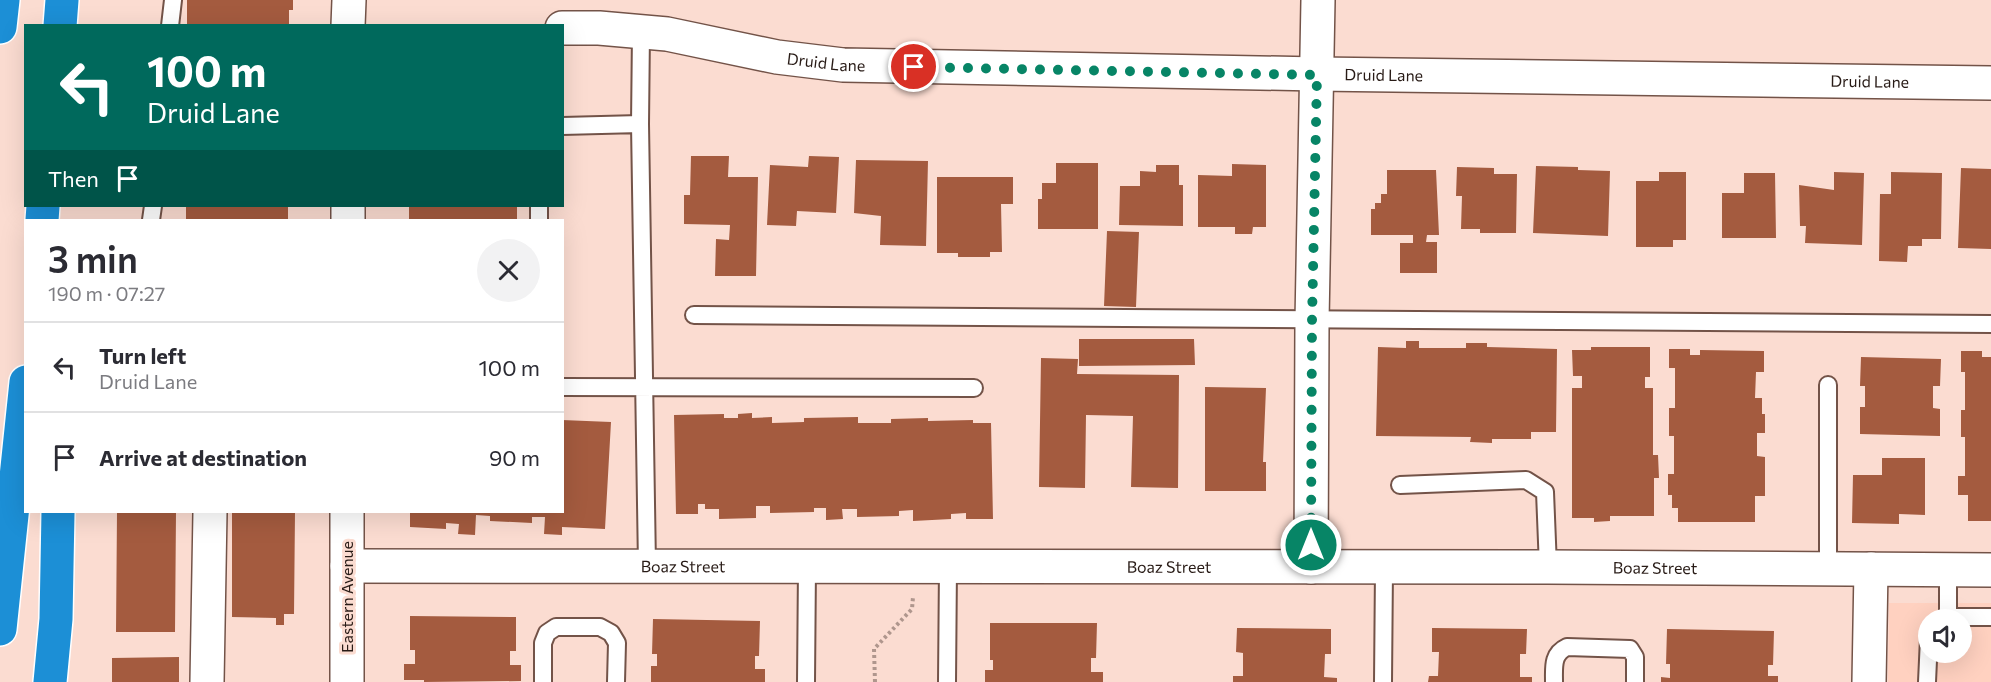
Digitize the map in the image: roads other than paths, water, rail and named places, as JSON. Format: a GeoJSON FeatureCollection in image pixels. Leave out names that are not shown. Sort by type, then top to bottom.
{"type":"FeatureCollection","features":[{"type":"Feature","properties":{"kind":"highway"},"geometry":{"type":"LineString","coordinates":[[0,27],[3,0]]}},
{"type":"Feature","properties":{"kind":"highway"},"geometry":{"type":"LineString","coordinates":[[60,24],[62,0]]}},
{"type":"Feature","properties":{"kind":"highway"},"geometry":{"type":"LineString","coordinates":[[0,629],[24,401]]}},
{"type":"Feature","properties":{"kind":"highway"},"geometry":{"type":"LineString","coordinates":[[50,682],[56,619],[58,513]]}},
{"type":"Feature","properties":{"kind":"street"},"geometry":{"type":"LineString","coordinates":[[348,24],[349,0]]}},
{"type":"Feature","properties":{"kind":"street"},"geometry":{"type":"LineString","coordinates":[[1311,567],[1312,321],[1318,0]]}},
{"type":"Feature","properties":{"kind":"street","name":"Druid Lane"},"geometry":{"type":"LineString","coordinates":[[564,28],[599,28],[667,34],[777,57],[843,65],[1317,75],[1991,83]]}},
{"type":"Feature","properties":{"kind":"street"},"geometry":{"type":"LineString","coordinates":[[207,682],[210,513]]}},
{"type":"Feature","properties":{"kind":"street","name":"Eastern Avenue"},"geometry":{"type":"LineString","coordinates":[[347,513],[347,682]]}},
{"type":"Feature","properties":{"kind":"street","name":"Boaz Street"},"geometry":{"type":"LineString","coordinates":[[347,566],[1548,567],[1991,570]]}},
{"type":"Feature","properties":{"kind":"street"},"geometry":{"type":"LineString","coordinates":[[1869,682],[1871,569]]}},
{"type":"Feature","properties":{"kind":"lane"},"geometry":{"type":"LineString","coordinates":[[170,24],[173,0]]}},
{"type":"Feature","properties":{"kind":"lane"},"geometry":{"type":"LineString","coordinates":[[641,32],[640,124],[647,566]]}},
{"type":"Feature","properties":{"kind":"lane"},"geometry":{"type":"LineString","coordinates":[[564,126],[640,124]]}},
{"type":"Feature","properties":{"kind":"lane"},"geometry":{"type":"LineString","coordinates":[[694,315],[1991,324]]}},
{"type":"Feature","properties":{"kind":"lane"},"geometry":{"type":"LineString","coordinates":[[1827,385],[1827,569]]}},
{"type":"Feature","properties":{"kind":"lane"},"geometry":{"type":"LineString","coordinates":[[564,387],[974,388]]}},
{"type":"Feature","properties":{"kind":"lane"},"geometry":{"type":"LineString","coordinates":[[1401,485],[1526,480],[1545,492],[1548,567]]}},
{"type":"Feature","properties":{"kind":"lane"},"geometry":{"type":"LineString","coordinates":[[806,682],[807,566]]}},
{"type":"Feature","properties":{"kind":"lane"},"geometry":{"type":"LineString","coordinates":[[947,682],[948,566]]}},
{"type":"Feature","properties":{"kind":"lane"},"geometry":{"type":"LineString","coordinates":[[1383,682],[1384,568]]}},
{"type":"Feature","properties":{"kind":"lane"},"geometry":{"type":"LineString","coordinates":[[1947,609],[1948,570]]}},
{"type":"Feature","properties":{"kind":"lane"},"geometry":{"type":"LineString","coordinates":[[1972,617],[1991,617]]}},
{"type":"Feature","properties":{"kind":"lane"},"geometry":{"type":"LineString","coordinates":[[543,682],[543,643],[547,633],[556,627],[600,627],[611,633],[617,643],[616,682]]}},
{"type":"Feature","properties":{"kind":"lane"},"geometry":{"type":"LineString","coordinates":[[1554,682],[1554,658],[1560,650],[1568,647],[1630,649],[1635,657],[1635,682]]}},
{"type":"Feature","properties":{"kind":"lane"},"geometry":{"type":"LineString","coordinates":[[1927,682],[1928,663]]}}]}
